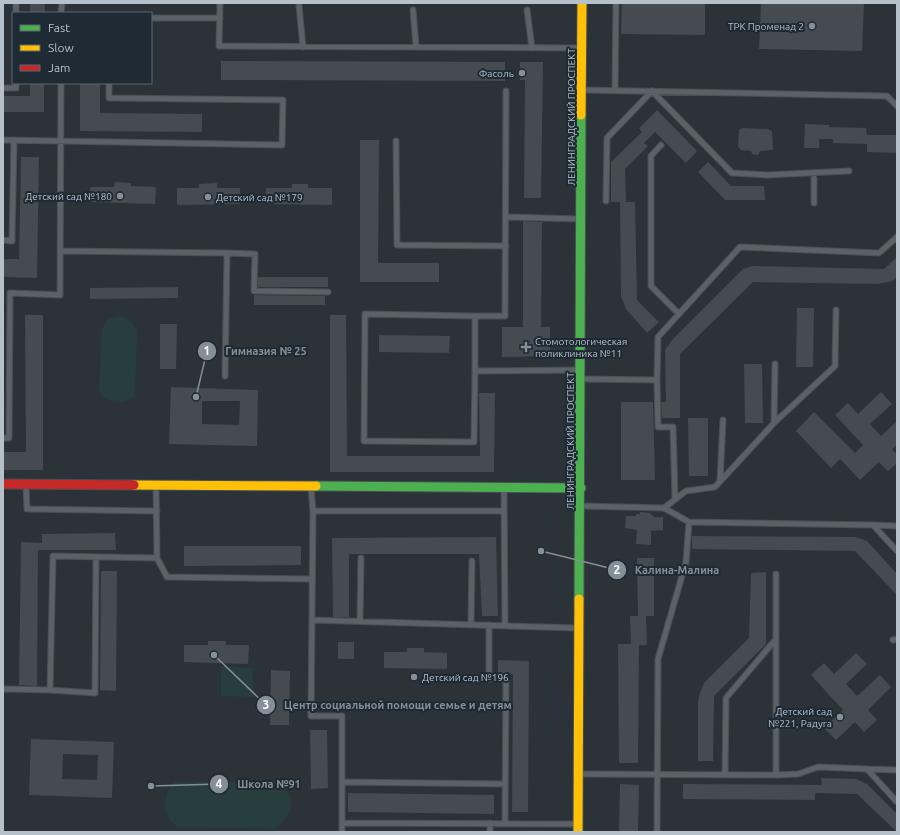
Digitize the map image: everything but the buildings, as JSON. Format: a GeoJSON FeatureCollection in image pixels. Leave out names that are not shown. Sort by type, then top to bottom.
{"type":"FeatureCollection","features":[{"type":"Feature","properties":{"kind":"main road","name":"ЛЕНИНГРАДСКИЙ ПРОСПЕКТ"},"geometry":{"type":"LineString","coordinates":[[578,828],[581,506],[582,3]]}},
{"type":"Feature","properties":{"kind":"main road"},"geometry":{"type":"LineString","coordinates":[[3,484],[581,488]]}},
{"type":"Feature","properties":{"kind":"lane"},"geometry":{"type":"LineString","coordinates":[[220,3],[219,46],[582,48]]}},
{"type":"Feature","properties":{"kind":"lane"},"geometry":{"type":"LineString","coordinates":[[615,90],[616,3]]}},
{"type":"Feature","properties":{"kind":"lane"},"geometry":{"type":"LineString","coordinates":[[299,6],[303,47]]}},
{"type":"Feature","properties":{"kind":"lane"},"geometry":{"type":"LineString","coordinates":[[413,10],[416,46]]}},
{"type":"Feature","properties":{"kind":"lane"},"geometry":{"type":"LineString","coordinates":[[527,10],[532,48]]}},
{"type":"Feature","properties":{"kind":"lane"},"geometry":{"type":"LineString","coordinates":[[152,18],[220,18]]}},
{"type":"Feature","properties":{"kind":"lane"},"geometry":{"type":"LineString","coordinates":[[3,88],[16,88],[16,84]]}},
{"type":"Feature","properties":{"kind":"lane"},"geometry":{"type":"LineString","coordinates":[[3,438],[9,438],[10,293],[60,295],[61,84]]}},
{"type":"Feature","properties":{"kind":"lane"},"geometry":{"type":"LineString","coordinates":[[3,140],[282,145],[283,100],[109,98],[109,84]]}},
{"type":"Feature","properties":{"kind":"lane"},"geometry":{"type":"LineString","coordinates":[[582,90],[887,96],[897,106]]}},
{"type":"Feature","properties":{"kind":"lane"},"geometry":{"type":"LineString","coordinates":[[475,316],[474,442],[364,441],[365,314],[506,316],[506,91]]}},
{"type":"Feature","properties":{"kind":"lane"},"geometry":{"type":"LineString","coordinates":[[652,91],[732,173],[767,175],[849,171]]}},
{"type":"Feature","properties":{"kind":"lane"},"geometry":{"type":"LineString","coordinates":[[606,201],[607,138],[652,91]]}},
{"type":"Feature","properties":{"kind":"lane"},"geometry":{"type":"LineString","coordinates":[[3,240],[12,241],[14,140]]}},
{"type":"Feature","properties":{"kind":"lane"},"geometry":{"type":"LineString","coordinates":[[396,141],[397,245],[506,246]]}},
{"type":"Feature","properties":{"kind":"lane"},"geometry":{"type":"LineString","coordinates":[[661,145],[650,156],[651,286],[679,314]]}},
{"type":"Feature","properties":{"kind":"lane"},"geometry":{"type":"LineString","coordinates":[[814,173],[814,203]]}},
{"type":"Feature","properties":{"kind":"lane"},"geometry":{"type":"LineString","coordinates":[[507,217],[582,219]]}},
{"type":"Feature","properties":{"kind":"lane"},"geometry":{"type":"LineString","coordinates":[[674,498],[673,427],[658,427],[658,337],[740,247],[879,253],[897,237]]}},
{"type":"Feature","properties":{"kind":"lane"},"geometry":{"type":"LineString","coordinates":[[60,251],[255,254],[254,291],[328,292]]}},
{"type":"Feature","properties":{"kind":"lane"},"geometry":{"type":"LineString","coordinates":[[225,376],[227,253]]}},
{"type":"Feature","properties":{"kind":"lane"},"geometry":{"type":"LineString","coordinates":[[664,508],[674,498],[686,490],[715,487],[774,423],[835,366],[836,310]]}},
{"type":"Feature","properties":{"kind":"lane"},"geometry":{"type":"LineString","coordinates":[[774,423],[775,364]]}},
{"type":"Feature","properties":{"kind":"lane"},"geometry":{"type":"LineString","coordinates":[[475,371],[581,374],[657,380]]}},
{"type":"Feature","properties":{"kind":"lane"},"geometry":{"type":"LineString","coordinates":[[720,481],[723,420]]}},
{"type":"Feature","properties":{"kind":"lane"},"geometry":{"type":"LineString","coordinates":[[26,484],[27,509],[157,511]]}},
{"type":"Feature","properties":{"kind":"lane"},"geometry":{"type":"LineString","coordinates":[[156,485],[157,558],[167,577],[312,579]]}},
{"type":"Feature","properties":{"kind":"lane"},"geometry":{"type":"LineString","coordinates":[[311,486],[313,511],[311,716],[342,716],[342,832]]}},
{"type":"Feature","properties":{"kind":"lane"},"geometry":{"type":"LineString","coordinates":[[504,488],[505,626]]}},
{"type":"Feature","properties":{"kind":"lane"},"geometry":{"type":"LineString","coordinates":[[581,506],[664,508],[689,522],[897,526]]}},
{"type":"Feature","properties":{"kind":"lane"},"geometry":{"type":"LineString","coordinates":[[313,511],[504,512]]}},
{"type":"Feature","properties":{"kind":"lane"},"geometry":{"type":"LineString","coordinates":[[656,832],[658,775],[658,659],[686,562],[689,522]]}},
{"type":"Feature","properties":{"kind":"lane"},"geometry":{"type":"LineString","coordinates":[[874,526],[897,551]]}},
{"type":"Feature","properties":{"kind":"lane"},"geometry":{"type":"LineString","coordinates":[[50,690],[52,556],[157,558]]}},
{"type":"Feature","properties":{"kind":"lane"},"geometry":{"type":"LineString","coordinates":[[3,689],[50,690],[95,694],[96,557]]}},
{"type":"Feature","properties":{"kind":"lane"},"geometry":{"type":"LineString","coordinates":[[360,621],[361,558]]}},
{"type":"Feature","properties":{"kind":"lane"},"geometry":{"type":"LineString","coordinates":[[471,624],[472,561]]}},
{"type":"Feature","properties":{"kind":"lane"},"geometry":{"type":"LineString","coordinates":[[776,574],[776,776]]}},
{"type":"Feature","properties":{"kind":"lane"},"geometry":{"type":"LineString","coordinates":[[312,620],[579,628]]}},
{"type":"Feature","properties":{"kind":"lane"},"geometry":{"type":"LineString","coordinates":[[489,625],[489,679],[506,679],[504,823]]}},
{"type":"Feature","properties":{"kind":"lane"},"geometry":{"type":"LineString","coordinates":[[724,775],[726,698],[776,639]]}},
{"type":"Feature","properties":{"kind":"lane"},"geometry":{"type":"LineString","coordinates":[[578,774],[776,776],[798,774],[818,767],[897,770]]}},
{"type":"Feature","properties":{"kind":"lane"},"geometry":{"type":"LineString","coordinates":[[866,769],[897,802]]}},
{"type":"Feature","properties":{"kind":"lane"},"geometry":{"type":"LineString","coordinates":[[342,782],[505,784]]}},
{"type":"Feature","properties":{"kind":"lane"},"geometry":{"type":"LineString","coordinates":[[342,823],[504,823],[578,828]]}},
{"type":"Feature","properties":{"kind":"lane"},"geometry":{"type":"LineString","coordinates":[[490,823],[490,832]]}},
{"type":"Feature","properties":{"kind":"green space"},"geometry":{"type":"Polygon","coordinates":[[[119,316],[131,321],[137,332],[135,395],[126,401],[116,402],[107,399],[99,392],[102,329],[107,320],[119,316]]]}},
{"type":"Feature","properties":{"kind":"green space"},"geometry":{"type":"Polygon","coordinates":[[[221,667],[252,668],[254,697],[221,696],[221,667]]]}},
{"type":"Feature","properties":{"kind":"green space"},"geometry":{"type":"Polygon","coordinates":[[[175,782],[275,782],[283,787],[288,793],[291,799],[291,806],[286,818],[274,829],[178,827],[168,817],[165,806],[167,793],[175,782]]]}},
{"type":"Feature","properties":{"kind":"traffic: fast"},"geometry":{"type":"LineString","coordinates":[[579,599],[581,115]]}},
{"type":"Feature","properties":{"kind":"traffic: fast"},"geometry":{"type":"LineString","coordinates":[[316,486],[581,488]]}},
{"type":"Feature","properties":{"kind":"traffic: slow"},"geometry":{"type":"LineString","coordinates":[[581,115],[582,3]]}},
{"type":"Feature","properties":{"kind":"traffic: slow"},"geometry":{"type":"LineString","coordinates":[[134,485],[316,486]]}},
{"type":"Feature","properties":{"kind":"traffic: slow"},"geometry":{"type":"LineString","coordinates":[[578,832],[579,599]]}},
{"type":"Feature","properties":{"kind":"traffic: jam"},"geometry":{"type":"LineString","coordinates":[[3,484],[134,485]]}},
{"type":"Feature","properties":{"kind":"place","name":"ТРК Променад 2"},"geometry":{"type":"Point","coordinates":[812,26]}},
{"type":"Feature","properties":{"kind":"place","name":"Фасоль"},"geometry":{"type":"Point","coordinates":[522,73]}},
{"type":"Feature","properties":{"kind":"place","name":"Детский сад №180"},"geometry":{"type":"Point","coordinates":[120,196]}},
{"type":"Feature","properties":{"kind":"place","name":"Детский сад №179"},"geometry":{"type":"Point","coordinates":[208,197]}},
{"type":"Feature","properties":{"kind":"place","name":"Стомотологическая поликлиника №11"},"geometry":{"type":"Point","coordinates":[526,347]}},
{"type":"Feature","properties":{"kind":"place","name":"Гимназия № 25"},"geometry":{"type":"Point","coordinates":[196,397]}},
{"type":"Feature","properties":{"kind":"place","name":"Калина-Малина"},"geometry":{"type":"Point","coordinates":[541,551]}},
{"type":"Feature","properties":{"kind":"place","name":"Центр социальной помощи семье и детям"},"geometry":{"type":"Point","coordinates":[214,655]}},
{"type":"Feature","properties":{"kind":"place","name":"Детский сад №196"},"geometry":{"type":"Point","coordinates":[414,677]}},
{"type":"Feature","properties":{"kind":"place","name":"Детский сад №221, Радуга"},"geometry":{"type":"Point","coordinates":[840,717]}},
{"type":"Feature","properties":{"kind":"place","name":"Школа №91"},"geometry":{"type":"Point","coordinates":[151,786]}}]}
